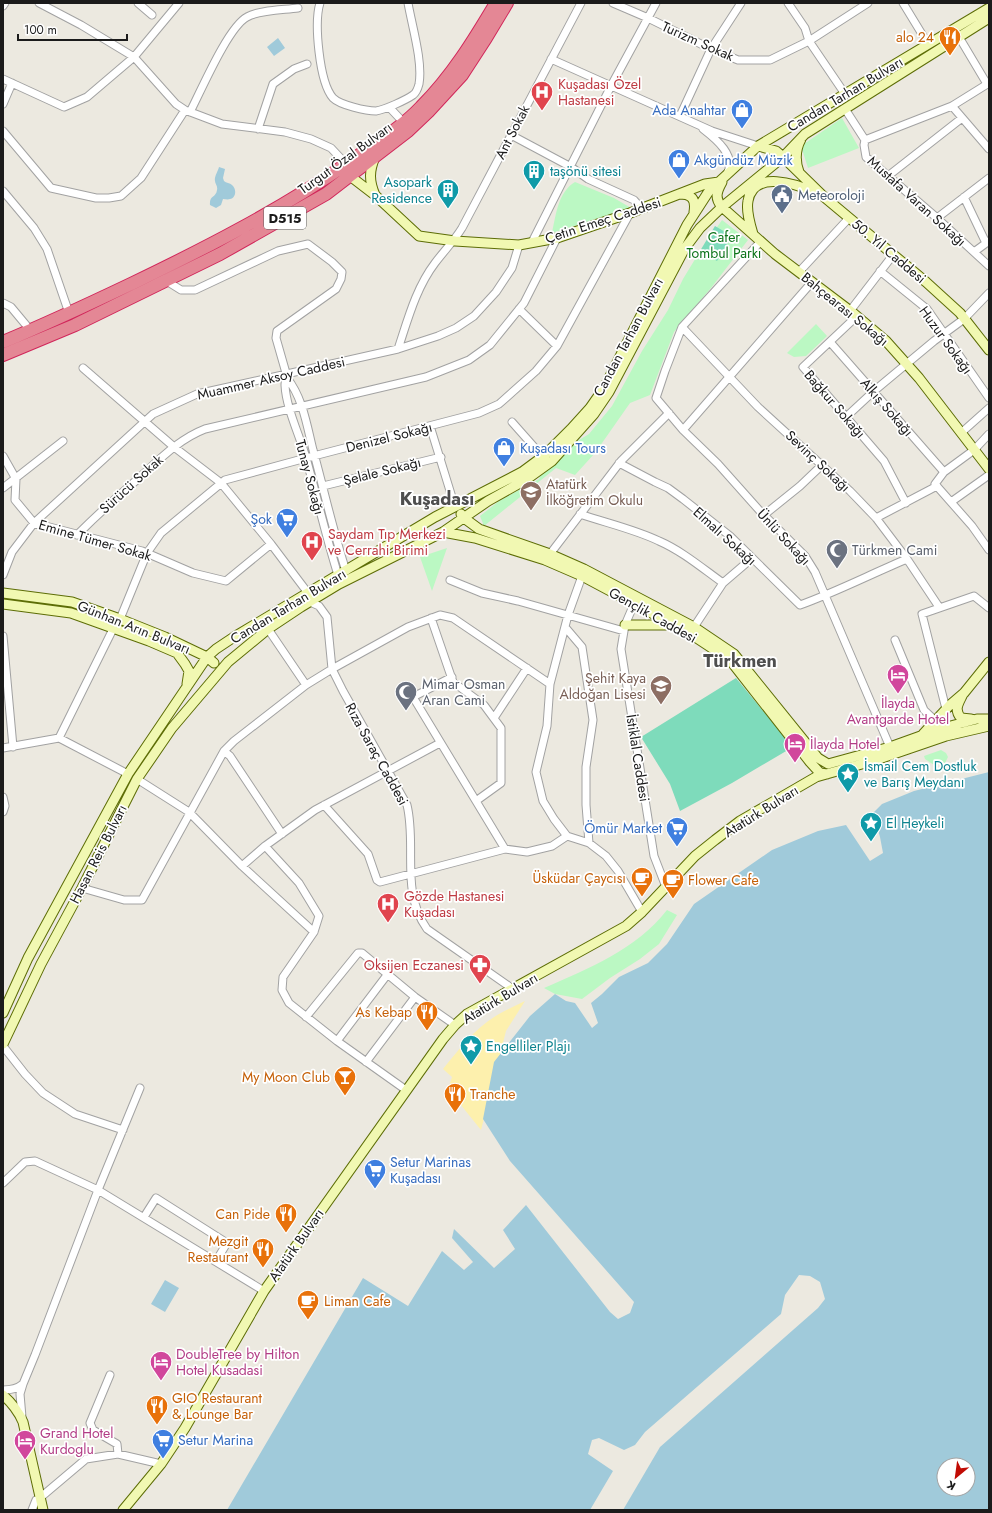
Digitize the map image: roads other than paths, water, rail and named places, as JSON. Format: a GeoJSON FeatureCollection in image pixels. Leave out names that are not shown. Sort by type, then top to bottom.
{"type":"FeatureCollection","features":[{"type":"Feature","properties":{"kind":"highway"},"geometry":{"type":"LineString","coordinates":[[479,32],[493,3]]}},
{"type":"Feature","properties":{"kind":"highway","name":"Turgut Özal Bulvarı"},"geometry":{"type":"LineString","coordinates":[[3,342],[31,331],[221,239],[320,183],[404,123],[421,108],[468,51],[496,3]]}},
{"type":"Feature","properties":{"kind":"highway","name":"Turgut Özal Bulvarı"},"geometry":{"type":"LineString","coordinates":[[3,355],[75,325],[220,254],[326,194],[408,132],[428,112],[462,75],[507,3]]}},
{"type":"Feature","properties":{"kind":"highway"},"geometry":{"type":"LineString","coordinates":[[462,75],[491,38],[513,3]]}},
{"type":"Feature","properties":{"kind":"main road","name":"Candan Tarhan Bulvarı"},"geometry":{"type":"LineString","coordinates":[[214,677],[228,662],[268,629],[342,573],[435,517],[522,472],[542,457],[590,408],[604,388],[694,212],[709,191],[758,146],[989,8]]}},
{"type":"Feature","properties":{"kind":"main road","name":"Candan Tarhan Bulvarı"},"geometry":{"type":"LineString","coordinates":[[199,672],[210,660],[216,649],[234,637],[443,532],[527,479],[552,461],[594,414],[609,392],[685,248],[700,228],[718,210],[783,157],[805,134],[989,18]]}},
{"type":"Feature","properties":{"kind":"main road"},"geometry":{"type":"LineString","coordinates":[[799,172],[796,164],[797,148],[805,134]]}},
{"type":"Feature","properties":{"kind":"main road","name":"50. Yıl Caddesi"},"geometry":{"type":"LineString","coordinates":[[758,146],[776,151],[849,218],[926,282],[964,319],[989,350]]}},
{"type":"Feature","properties":{"kind":"main road","name":"Çetin Emeç Caddesi"},"geometry":{"type":"LineString","coordinates":[[376,156],[371,166],[370,177],[371,186],[376,196]]}},
{"type":"Feature","properties":{"kind":"main road","name":"Çetin Emeç Caddesi"},"geometry":{"type":"LineString","coordinates":[[350,176],[376,196],[419,236],[455,241],[519,245],[557,238],[630,213],[705,184],[722,180]]}},
{"type":"Feature","properties":{"kind":"main road"},"geometry":{"type":"LineString","coordinates":[[718,210],[716,196],[722,180]]}},
{"type":"Feature","properties":{"kind":"main road"},"geometry":{"type":"LineString","coordinates":[[753,234],[749,219],[748,201],[753,190],[763,182],[770,181],[795,184],[825,197]]}},
{"type":"Feature","properties":{"kind":"main road","name":"Çetin Emeç Caddesi"},"geometry":{"type":"LineString","coordinates":[[679,194],[687,194],[691,197],[694,201],[694,212]]}},
{"type":"Feature","properties":{"kind":"main road","name":"Bahçearası Sokağı"},"geometry":{"type":"LineString","coordinates":[[718,210],[733,218],[799,272],[853,313],[886,342],[907,364],[989,469]]}},
{"type":"Feature","properties":{"kind":"main road","name":"Gençlik Caddesi"},"geometry":{"type":"LineString","coordinates":[[455,506],[464,518],[479,529],[550,554],[636,600],[694,627],[734,654],[820,770]]}},
{"type":"Feature","properties":{"kind":"main road"},"geometry":{"type":"LineString","coordinates":[[435,517],[443,532]]}},
{"type":"Feature","properties":{"kind":"main road","name":"Gençlik Caddesi"},"geometry":{"type":"LineString","coordinates":[[443,532],[476,538],[583,573]]}},
{"type":"Feature","properties":{"kind":"main road","name":"Günhan Arın Bulvarı"},"geometry":{"type":"LineString","coordinates":[[3,593],[72,602],[120,619],[186,646],[210,660]]}},
{"type":"Feature","properties":{"kind":"main road","name":"Gençlik Caddesi"},"geometry":{"type":"LineString","coordinates":[[636,600],[671,624],[689,633],[730,660],[820,770]]}},
{"type":"Feature","properties":{"kind":"main road","name":"Günhan Arın Bulvarı"},"geometry":{"type":"LineString","coordinates":[[3,604],[71,613],[114,627],[176,653],[189,671],[187,686]]}},
{"type":"Feature","properties":{"kind":"main road"},"geometry":{"type":"LineString","coordinates":[[625,628],[671,624]]}},
{"type":"Feature","properties":{"kind":"main road"},"geometry":{"type":"LineString","coordinates":[[186,646],[212,648],[234,637]]}},
{"type":"Feature","properties":{"kind":"main road"},"geometry":{"type":"LineString","coordinates":[[176,653],[185,659],[208,681],[214,677],[216,668],[210,660]]}},
{"type":"Feature","properties":{"kind":"main road"},"geometry":{"type":"LineString","coordinates":[[977,719],[965,719],[958,714],[957,705],[964,693],[989,662]]}},
{"type":"Feature","properties":{"kind":"main road","name":"Hasan Reis Bulvarı"},"geometry":{"type":"LineString","coordinates":[[3,1013],[28,958],[128,774],[187,686],[199,672]]}},
{"type":"Feature","properties":{"kind":"main road","name":"Hasan Reis Bulvarı"},"geometry":{"type":"LineString","coordinates":[[3,1045],[51,944],[82,888],[137,778],[172,728],[214,677]]}},
{"type":"Feature","properties":{"kind":"main road"},"geometry":{"type":"LineString","coordinates":[[912,747],[946,709],[964,693]]}},
{"type":"Feature","properties":{"kind":"main road","name":"Atatürk Bulvarı"},"geometry":{"type":"LineString","coordinates":[[123,1510],[161,1464],[184,1428],[264,1291],[406,1090],[455,1025],[467,1014],[626,926],[642,912],[695,856],[721,835],[740,821],[820,770],[876,760],[912,747],[977,719],[989,718]]}},
{"type":"Feature","properties":{"kind":"main road","name":"Atatürk Bulvarı"},"geometry":{"type":"LineString","coordinates":[[833,764],[890,747],[923,734],[989,726]]}},
{"type":"Feature","properties":{"kind":"main road","name":"Gençlik Caddesi"},"geometry":{"type":"LineString","coordinates":[[820,770],[828,764],[833,764]]}},
{"type":"Feature","properties":{"kind":"main road"},"geometry":{"type":"LineString","coordinates":[[3,1395],[12,1402],[23,1422],[37,1488],[37,1510]]}},
{"type":"Feature","properties":{"kind":"main road"},"geometry":{"type":"LineString","coordinates":[[38,1499],[43,1510]]}},
{"type":"Feature","properties":{"kind":"street"},"geometry":{"type":"LineString","coordinates":[[39,3],[81,25],[134,58],[176,104],[188,111],[222,124],[285,132],[325,144],[335,151],[346,164]]}},
{"type":"Feature","properties":{"kind":"street"},"geometry":{"type":"LineString","coordinates":[[138,3],[152,15]]}},
{"type":"Feature","properties":{"kind":"street"},"geometry":{"type":"LineString","coordinates":[[3,79],[64,107],[86,97],[134,58],[179,3]]}},
{"type":"Feature","properties":{"kind":"street"},"geometry":{"type":"LineString","coordinates":[[320,3],[317,15],[318,38],[325,81],[333,98],[339,102],[377,111],[389,107],[412,95],[418,85],[419,66],[408,3]]}},
{"type":"Feature","properties":{"kind":"street","name":"Ant Sokak"},"geometry":{"type":"LineString","coordinates":[[398,349],[414,300],[422,283],[435,263],[455,241],[581,3]]}},
{"type":"Feature","properties":{"kind":"street","name":"Turizm Sokak"},"geometry":{"type":"LineString","coordinates":[[613,3],[738,60],[770,60],[809,41],[868,3]]}},
{"type":"Feature","properties":{"kind":"street"},"geometry":{"type":"LineString","coordinates":[[532,242],[611,86],[656,3]]}},
{"type":"Feature","properties":{"kind":"street"},"geometry":{"type":"LineString","coordinates":[[680,116],[711,49],[741,3]]}},
{"type":"Feature","properties":{"kind":"street"},"geometry":{"type":"LineString","coordinates":[[788,3],[805,28],[809,41],[845,94]]}},
{"type":"Feature","properties":{"kind":"street"},"geometry":{"type":"LineString","coordinates":[[904,3],[928,44]]}},
{"type":"Feature","properties":{"kind":"street"},"geometry":{"type":"LineString","coordinates":[[3,131],[51,188],[96,198],[121,196],[141,178],[188,111],[218,56],[241,21],[255,14],[298,8]]}},
{"type":"Feature","properties":{"kind":"street"},"geometry":{"type":"LineString","coordinates":[[865,140],[952,106],[988,83],[959,37]]}},
{"type":"Feature","properties":{"kind":"street"},"geometry":{"type":"LineString","coordinates":[[551,59],[712,131],[758,146]]}},
{"type":"Feature","properties":{"kind":"street"},"geometry":{"type":"LineString","coordinates":[[258,129],[273,84],[294,69],[307,64]]}},
{"type":"Feature","properties":{"kind":"street"},"geometry":{"type":"LineString","coordinates":[[3,104],[12,83]]}},
{"type":"Feature","properties":{"kind":"street"},"geometry":{"type":"LineString","coordinates":[[952,106],[989,150]]}},
{"type":"Feature","properties":{"kind":"street"},"geometry":{"type":"LineString","coordinates":[[389,107],[404,123]]}},
{"type":"Feature","properties":{"kind":"street","name":"Mustafa Varan Sokağı"},"geometry":{"type":"LineString","coordinates":[[845,109],[865,140],[864,145],[866,157],[937,218],[989,266]]}},
{"type":"Feature","properties":{"kind":"street"},"geometry":{"type":"LineString","coordinates":[[888,176],[962,118]]}},
{"type":"Feature","properties":{"kind":"street"},"geometry":{"type":"LineString","coordinates":[[695,123],[715,140],[725,150],[728,156],[730,166],[722,180]]}},
{"type":"Feature","properties":{"kind":"street"},"geometry":{"type":"LineString","coordinates":[[511,135],[571,167],[588,179],[634,200],[642,208]]}},
{"type":"Feature","properties":{"kind":"street"},"geometry":{"type":"LineString","coordinates":[[937,218],[989,178]]}},
{"type":"Feature","properties":{"kind":"street"},"geometry":{"type":"LineString","coordinates":[[3,191],[34,228],[48,249],[69,313]]}},
{"type":"Feature","properties":{"kind":"street"},"geometry":{"type":"LineString","coordinates":[[964,197],[988,242],[974,252]]}},
{"type":"Feature","properties":{"kind":"street","name":"Denizel Sokağı"},"geometry":{"type":"LineString","coordinates":[[120,619],[147,553],[161,532],[225,480],[478,413],[499,404],[536,371],[557,346],[630,213]]}},
{"type":"Feature","properties":{"kind":"street"},"geometry":{"type":"LineString","coordinates":[[799,272],[849,218]]}},
{"type":"Feature","properties":{"kind":"street","name":"Sürücü Sokak"},"geometry":{"type":"LineString","coordinates":[[78,535],[95,517],[171,449],[189,435],[205,429],[426,377],[469,360],[490,345],[519,309],[536,281],[557,238]]}},
{"type":"Feature","properties":{"kind":"street"},"geometry":{"type":"LineString","coordinates":[[682,327],[761,241]]}},
{"type":"Feature","properties":{"kind":"street"},"geometry":{"type":"LineString","coordinates":[[165,280],[182,290],[195,290],[278,251],[308,244],[332,262],[342,272],[342,279],[336,289],[277,330],[276,338],[286,376]]}},
{"type":"Feature","properties":{"kind":"street","name":"Muammer Aksoy Caddesi"},"geometry":{"type":"LineString","coordinates":[[3,575],[12,552],[34,523],[153,414],[197,394],[286,376],[398,349],[438,336],[456,328],[474,316],[496,292],[512,268],[519,245]]}},
{"type":"Feature","properties":{"kind":"street","name":"Bağkur Sokağı"},"geometry":{"type":"LineString","coordinates":[[893,255],[880,271],[853,313],[830,342],[803,368],[884,461],[906,503]]}},
{"type":"Feature","properties":{"kind":"street","name":"Huzur Sokağı"},"geometry":{"type":"LineString","coordinates":[[880,271],[927,309],[989,398]]}},
{"type":"Feature","properties":{"kind":"street"},"geometry":{"type":"LineString","coordinates":[[683,430],[812,282]]}},
{"type":"Feature","properties":{"kind":"street"},"geometry":{"type":"LineString","coordinates":[[846,417],[874,391],[934,341],[964,319],[989,293]]}},
{"type":"Feature","properties":{"kind":"street"},"geometry":{"type":"LineString","coordinates":[[3,303],[11,307],[31,331]]}},
{"type":"Feature","properties":{"kind":"street"},"geometry":{"type":"LineString","coordinates":[[519,309],[557,346]]}},
{"type":"Feature","properties":{"kind":"street","name":"Sevinç Sokağı"},"geometry":{"type":"LineString","coordinates":[[682,327],[758,407],[850,491],[876,518],[907,559],[939,607]]}},
{"type":"Feature","properties":{"kind":"street","name":"Ünlü Sokağı"},"geometry":{"type":"LineString","coordinates":[[682,327],[656,398],[683,430],[718,464],[764,515],[805,556],[815,572],[890,747]]}},
{"type":"Feature","properties":{"kind":"street","name":"Alkış Sokağı"},"geometry":{"type":"LineString","coordinates":[[830,342],[944,472]]}},
{"type":"Feature","properties":{"kind":"street","name":"Rıza Saraç Caddesi"},"geometry":{"type":"LineString","coordinates":[[83,368],[145,421],[171,449],[222,483],[271,544],[309,598],[319,606],[327,617],[332,669],[343,692],[407,805],[410,819],[410,875],[419,917],[427,929],[513,989]]}},
{"type":"Feature","properties":{"kind":"street","name":"Tunay Sokağı"},"geometry":{"type":"LineString","coordinates":[[286,376],[302,406],[323,486],[342,573]]}},
{"type":"Feature","properties":{"kind":"street","name":"Tunay Sokağı"},"geometry":{"type":"LineString","coordinates":[[286,376],[285,384],[290,409],[306,458],[326,536],[342,573]]}},
{"type":"Feature","properties":{"kind":"street"},"geometry":{"type":"LineString","coordinates":[[961,433],[989,408]]}},
{"type":"Feature","properties":{"kind":"street"},"geometry":{"type":"LineString","coordinates":[[550,554],[619,463],[668,413]]}},
{"type":"Feature","properties":{"kind":"street"},"geometry":{"type":"LineString","coordinates":[[512,422],[542,457]]}},
{"type":"Feature","properties":{"kind":"street"},"geometry":{"type":"LineString","coordinates":[[430,426],[441,457],[455,506]]}},
{"type":"Feature","properties":{"kind":"street"},"geometry":{"type":"LineString","coordinates":[[989,434],[974,450],[944,472],[935,484],[972,526],[989,550]]}},
{"type":"Feature","properties":{"kind":"street"},"geometry":{"type":"LineString","coordinates":[[3,488],[63,441]]}},
{"type":"Feature","properties":{"kind":"street"},"geometry":{"type":"LineString","coordinates":[[3,456],[16,479]]}},
{"type":"Feature","properties":{"kind":"street","name":"Şelale Sokağı"},"geometry":{"type":"LineString","coordinates":[[323,486],[441,457]]}},
{"type":"Feature","properties":{"kind":"street","name":"Elmalı Sokağı"},"geometry":{"type":"LineString","coordinates":[[619,463],[668,488],[683,499],[730,536],[751,559],[800,605],[825,596]]}},
{"type":"Feature","properties":{"kind":"street"},"geometry":{"type":"LineString","coordinates":[[764,515],[800,486],[822,465]]}},
{"type":"Feature","properties":{"kind":"street"},"geometry":{"type":"LineString","coordinates":[[951,502],[989,475]]}},
{"type":"Feature","properties":{"kind":"street","name":"Emine Tümer Sokak"},"geometry":{"type":"LineString","coordinates":[[16,479],[15,500],[34,523],[147,553],[193,573],[226,581],[271,544]]}},
{"type":"Feature","properties":{"kind":"street"},"geometry":{"type":"LineString","coordinates":[[876,518],[937,486]]}},
{"type":"Feature","properties":{"kind":"street"},"geometry":{"type":"LineString","coordinates":[[580,514],[660,541],[678,551],[722,583]]}},
{"type":"Feature","properties":{"kind":"street"},"geometry":{"type":"LineString","coordinates":[[694,627],[722,583],[751,559]]}},
{"type":"Feature","properties":{"kind":"street"},"geometry":{"type":"LineString","coordinates":[[825,596],[870,574],[907,559]]}},
{"type":"Feature","properties":{"kind":"street"},"geometry":{"type":"LineString","coordinates":[[583,573],[568,615],[550,684],[547,726],[536,772],[543,801],[567,836],[589,842],[606,856],[618,871],[642,912]]}},
{"type":"Feature","properties":{"kind":"street"},"geometry":{"type":"LineString","coordinates":[[450,580],[482,593],[625,628]]}},
{"type":"Feature","properties":{"kind":"street"},"geometry":{"type":"LineString","coordinates":[[946,709],[922,614],[974,596],[989,608]]}},
{"type":"Feature","properties":{"kind":"street","name":"İstiklal Caddesi"},"geometry":{"type":"LineString","coordinates":[[636,600],[625,628],[621,649],[654,856],[666,887]]}},
{"type":"Feature","properties":{"kind":"street"},"geometry":{"type":"LineString","coordinates":[[82,888],[124,900],[142,900],[189,812],[224,751],[234,740],[306,685],[408,627],[440,615],[453,618],[550,684]]}},
{"type":"Feature","properties":{"kind":"street"},"geometry":{"type":"LineString","coordinates":[[431,618],[453,682],[484,705],[502,728],[501,783],[476,801]]}},
{"type":"Feature","properties":{"kind":"street"},"geometry":{"type":"LineString","coordinates":[[59,738],[114,627]]}},
{"type":"Feature","properties":{"kind":"street"},"geometry":{"type":"LineString","coordinates":[[565,627],[582,647],[592,720],[586,767],[586,805],[589,842]]}},
{"type":"Feature","properties":{"kind":"street"},"geometry":{"type":"LineString","coordinates":[[268,629],[306,685]]}},
{"type":"Feature","properties":{"kind":"street"},"geometry":{"type":"LineString","coordinates":[[3,636],[13,747]]}},
{"type":"Feature","properties":{"kind":"street"},"geometry":{"type":"LineString","coordinates":[[895,640],[924,710],[936,720],[944,732]]}},
{"type":"Feature","properties":{"kind":"street"},"geometry":{"type":"LineString","coordinates":[[494,718],[527,668]]}},
{"type":"Feature","properties":{"kind":"street"},"geometry":{"type":"LineString","coordinates":[[452,677],[413,697],[505,849]]}},
{"type":"Feature","properties":{"kind":"street"},"geometry":{"type":"LineString","coordinates":[[3,748],[59,738],[128,774]]}},
{"type":"Feature","properties":{"kind":"street"},"geometry":{"type":"LineString","coordinates":[[242,866],[265,846],[315,810],[389,772],[440,743]]}},
{"type":"Feature","properties":{"kind":"street"},"geometry":{"type":"LineString","coordinates":[[224,751],[230,756],[282,834]]}},
{"type":"Feature","properties":{"kind":"street"},"geometry":{"type":"LineString","coordinates":[[137,778],[189,812],[242,866],[314,932]]}},
{"type":"Feature","properties":{"kind":"street"},"geometry":{"type":"LineString","coordinates":[[3,797],[5,806],[3,812]]}},
{"type":"Feature","properties":{"kind":"street"},"geometry":{"type":"LineString","coordinates":[[324,805],[368,854],[377,880],[380,882],[505,849],[527,852],[552,846],[567,836]]}},
{"type":"Feature","properties":{"kind":"street"},"geometry":{"type":"LineString","coordinates":[[265,846],[299,883],[319,916],[314,932],[283,977],[282,990],[289,1003],[337,1041],[406,1090]]}},
{"type":"Feature","properties":{"kind":"street"},"geometry":{"type":"LineString","coordinates":[[40,938],[51,944]]}},
{"type":"Feature","properties":{"kind":"street"},"geometry":{"type":"LineString","coordinates":[[306,1017],[358,953],[362,953],[415,997],[455,1025]]}},
{"type":"Feature","properties":{"kind":"street"},"geometry":{"type":"LineString","coordinates":[[28,958],[41,964]]}},
{"type":"Feature","properties":{"kind":"street"},"geometry":{"type":"LineString","coordinates":[[337,1041],[387,975]]}},
{"type":"Feature","properties":{"kind":"street"},"geometry":{"type":"LineString","coordinates":[[366,1062],[415,997]]}},
{"type":"Feature","properties":{"kind":"street"},"geometry":{"type":"LineString","coordinates":[[3,1045],[25,1074],[43,1093],[75,1114],[123,1130]]}},
{"type":"Feature","properties":{"kind":"street"},"geometry":{"type":"LineString","coordinates":[[23,1422],[20,1394],[23,1384],[98,1190],[140,1088]]}},
{"type":"Feature","properties":{"kind":"street"},"geometry":{"type":"LineString","coordinates":[[3,1183],[25,1162],[35,1161],[98,1190],[264,1291]]}},
{"type":"Feature","properties":{"kind":"street"},"geometry":{"type":"LineString","coordinates":[[144,1217],[156,1198],[227,1242],[216,1261]]}},
{"type":"Feature","properties":{"kind":"street"},"geometry":{"type":"LineString","coordinates":[[110,1375],[90,1423],[93,1430],[117,1444],[118,1454]]}},
{"type":"Feature","properties":{"kind":"street"},"geometry":{"type":"LineString","coordinates":[[3,1390],[12,1390],[23,1384]]}},
{"type":"Feature","properties":{"kind":"street"},"geometry":{"type":"LineString","coordinates":[[32,1510],[38,1499],[86,1459],[118,1454],[161,1464]]}},
{"type":"Feature","properties":{"kind":"water"},"geometry":{"type":"Polygon","coordinates":[[[278,38],[285,48],[274,56],[267,47],[278,38]]]}},
{"type":"Feature","properties":{"kind":"water"},"geometry":{"type":"Polygon","coordinates":[[[219,167],[225,169],[223,178],[224,181],[234,187],[235,193],[234,197],[232,198],[223,199],[221,205],[216,208],[210,205],[210,202],[216,193],[217,187],[215,179],[219,167]]]}},
{"type":"Feature","properties":{"kind":"water"},"geometry":{"type":"Polygon","coordinates":[[[989,772],[989,1510],[623,1510],[660,1447],[818,1308],[825,1299],[820,1282],[810,1276],[799,1275],[785,1295],[781,1314],[645,1432],[635,1445],[624,1450],[599,1438],[592,1440],[588,1454],[613,1471],[590,1510],[227,1510],[363,1278],[408,1306],[442,1251],[464,1270],[473,1262],[452,1238],[454,1229],[494,1268],[515,1249],[503,1230],[526,1205],[610,1312],[618,1319],[630,1313],[634,1302],[510,1161],[483,1119],[494,1062],[530,1016],[555,994],[566,1001],[575,1003],[592,1028],[598,1023],[591,1003],[619,977],[648,963],[667,944],[694,904],[772,850],[818,831],[846,825],[870,861],[883,853],[873,813],[882,804],[914,791],[989,772]]]}},
{"type":"Feature","properties":{"kind":"water"},"geometry":{"type":"Polygon","coordinates":[[[165,1280],[179,1288],[165,1312],[151,1304],[165,1280]]]}},
{"type":"Feature","properties":{"kind":"place","name":"alo 24"},"geometry":{"type":"Point","coordinates":[950,56]}},
{"type":"Feature","properties":{"kind":"place","name":"Kuşadası Özel Hastanesi"},"geometry":{"type":"Point","coordinates":[542,112]}},
{"type":"Feature","properties":{"kind":"place","name":"Ada Anahtar"},"geometry":{"type":"Point","coordinates":[742,130]}},
{"type":"Feature","properties":{"kind":"place","name":"Akgündüz Müzik"},"geometry":{"type":"Point","coordinates":[679,180]}},
{"type":"Feature","properties":{"kind":"place","name":"taşönü sitesi"},"geometry":{"type":"Point","coordinates":[534,190]}},
{"type":"Feature","properties":{"kind":"place","name":"Asopark Residence"},"geometry":{"type":"Point","coordinates":[448,210]}},
{"type":"Feature","properties":{"kind":"place","name":"Meteoroloji"},"geometry":{"type":"Point","coordinates":[782,214]}},
{"type":"Feature","properties":{"kind":"place","name":"Kuşadası Tours"},"geometry":{"type":"Point","coordinates":[504,468]}},
{"type":"Feature","properties":{"kind":"place","name":"Atatürk İlköğretim Okulu"},"geometry":{"type":"Point","coordinates":[531,512]}},
{"type":"Feature","properties":{"kind":"place","name":"Şok"},"geometry":{"type":"Point","coordinates":[287,538]}},
{"type":"Feature","properties":{"kind":"place","name":"Saydam Tıp Merkezi ve Cerrahi Birimi"},"geometry":{"type":"Point","coordinates":[312,562]}},
{"type":"Feature","properties":{"kind":"place","name":"Türkmen Cami"},"geometry":{"type":"Point","coordinates":[837,570]}},
{"type":"Feature","properties":{"kind":"place","name":"İlayda Avantgarde Hotel"},"geometry":{"type":"Point","coordinates":[898,694]}},
{"type":"Feature","properties":{"kind":"place","name":"Şehit Kaya Aldoğan Lisesi"},"geometry":{"type":"Point","coordinates":[661,706]}},
{"type":"Feature","properties":{"kind":"place","name":"Mimar Osman Aran Cami"},"geometry":{"type":"Point","coordinates":[406,712]}},
{"type":"Feature","properties":{"kind":"place","name":"İlayda Hotel"},"geometry":{"type":"Point","coordinates":[795,764]}},
{"type":"Feature","properties":{"kind":"place","name":"İsmail Cem Dostluk ve Barış Meydanı"},"geometry":{"type":"Point","coordinates":[848,794]}},
{"type":"Feature","properties":{"kind":"place","name":"El Heykeli"},"geometry":{"type":"Point","coordinates":[871,842]}},
{"type":"Feature","properties":{"kind":"place","name":"Ömür Market"},"geometry":{"type":"Point","coordinates":[677,848]}},
{"type":"Feature","properties":{"kind":"place","name":"Üsküdar Çaycısı"},"geometry":{"type":"Point","coordinates":[642,898]}},
{"type":"Feature","properties":{"kind":"place","name":"Flower Cafe"},"geometry":{"type":"Point","coordinates":[673,900]}},
{"type":"Feature","properties":{"kind":"place","name":"Gözde Hastanesi Kuşadası"},"geometry":{"type":"Point","coordinates":[388,924]}},
{"type":"Feature","properties":{"kind":"place","name":"Oksijen Eczanesi"},"geometry":{"type":"Point","coordinates":[480,984]}},
{"type":"Feature","properties":{"kind":"place","name":"As Kebap"},"geometry":{"type":"Point","coordinates":[427,1032]}},
{"type":"Feature","properties":{"kind":"place","name":"Engelliler Plajı"},"geometry":{"type":"Point","coordinates":[471,1066]}},
{"type":"Feature","properties":{"kind":"place","name":"My Moon Club"},"geometry":{"type":"Point","coordinates":[345,1096]}},
{"type":"Feature","properties":{"kind":"place","name":"Tranche"},"geometry":{"type":"Point","coordinates":[455,1114]}},
{"type":"Feature","properties":{"kind":"place","name":"Setur Marinas Kuşadası"},"geometry":{"type":"Point","coordinates":[375,1190]}},
{"type":"Feature","properties":{"kind":"place","name":"Can Pide"},"geometry":{"type":"Point","coordinates":[286,1234]}},
{"type":"Feature","properties":{"kind":"place","name":"Mezgit Restaurant"},"geometry":{"type":"Point","coordinates":[263,1268]}},
{"type":"Feature","properties":{"kind":"place","name":"Liman Cafe"},"geometry":{"type":"Point","coordinates":[308,1320]}},
{"type":"Feature","properties":{"kind":"place","name":"DoubleTree by Hilton Hotel Kusadasi"},"geometry":{"type":"Point","coordinates":[161,1382]}},
{"type":"Feature","properties":{"kind":"place","name":"GIO Restaurant & Lounge Bar"},"geometry":{"type":"Point","coordinates":[157,1426]}},
{"type":"Feature","properties":{"kind":"place","name":"Grand Hotel Kurdoglu"},"geometry":{"type":"Point","coordinates":[25,1460]}},
{"type":"Feature","properties":{"kind":"place","name":"Setur Marina"},"geometry":{"type":"Point","coordinates":[163,1460]}},
{"type":"Feature","properties":{"kind":"district","name":"Kuşadası"},"geometry":{"type":"Point","coordinates":[437,499]}},
{"type":"Feature","properties":{"kind":"district","name":"Türkmen"},"geometry":{"type":"Point","coordinates":[740,661]}},
{"type":"Feature","properties":{"kind":"park label","name":"Cafer Tombul Parkı"},"geometry":{"type":"Point","coordinates":[724,246]}}]}
